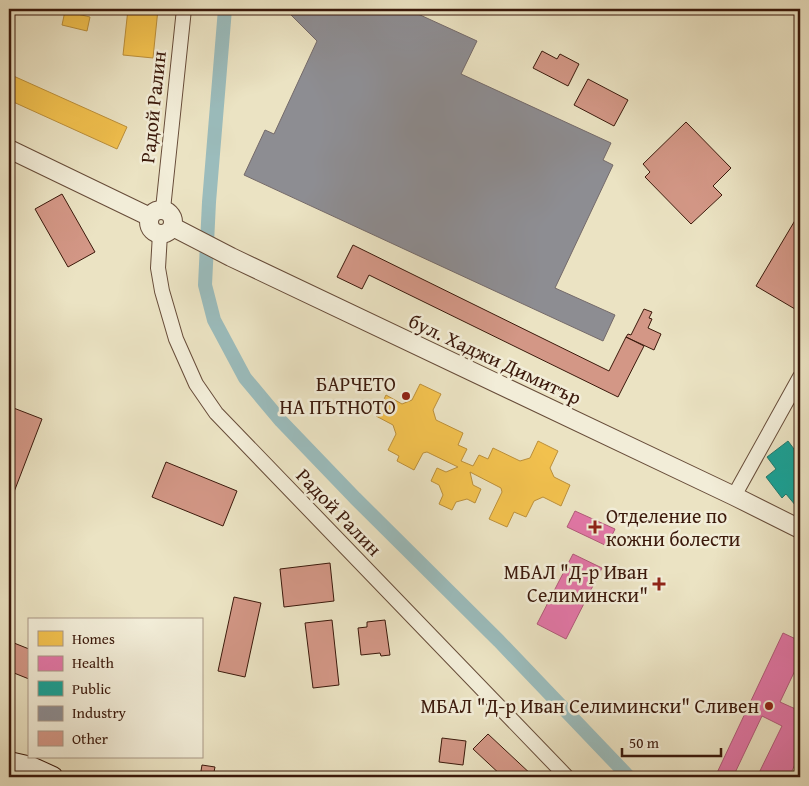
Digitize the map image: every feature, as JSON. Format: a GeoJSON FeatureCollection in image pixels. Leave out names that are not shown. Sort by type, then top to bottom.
{"type":"FeatureCollection","features":[{"type":"Feature","properties":{"kind":"main road"},"geometry":{"type":"LineString","coordinates":[[9,762],[31,767],[53,777]]}},
{"type":"Feature","properties":{"kind":"street","name":"Радой Ралин"},"geometry":{"type":"LineString","coordinates":[[157,213],[184,9]]}},
{"type":"Feature","properties":{"kind":"street"},"geometry":{"type":"LineString","coordinates":[[9,149],[157,213],[149,223],[151,229],[172,231]]}},
{"type":"Feature","properties":{"kind":"street","name":"Радой Ралин"},"geometry":{"type":"LineString","coordinates":[[172,231],[158,268],[162,291],[176,339],[196,384],[216,413],[567,777]]}},
{"type":"Feature","properties":{"kind":"street","name":"бул. Хаджи Димитър"},"geometry":{"type":"LineString","coordinates":[[172,231],[231,257],[800,529]]}},
{"type":"Feature","properties":{"kind":"street"},"geometry":{"type":"LineString","coordinates":[[734,496],[800,376]]}},
{"type":"Feature","properties":{"kind":"building: Homes"},"geometry":{"type":"Polygon","coordinates":[[[128,9],[158,9],[153,58],[123,55],[128,9]]]}},
{"type":"Feature","properties":{"kind":"building: Homes"},"geometry":{"type":"Polygon","coordinates":[[[65,11],[90,17],[87,31],[62,25],[65,11]]]}},
{"type":"Feature","properties":{"kind":"building: Homes"},"geometry":{"type":"Polygon","coordinates":[[[9,74],[127,127],[117,149],[9,100],[9,74]]]}},
{"type":"Feature","properties":{"kind":"building: Homes"},"geometry":{"type":"Polygon","coordinates":[[[420,384],[441,394],[433,410],[436,420],[463,433],[458,445],[467,449],[461,461],[473,466],[479,455],[488,459],[493,448],[520,461],[530,458],[538,441],[558,451],[550,468],[554,477],[570,485],[561,506],[543,497],[534,501],[526,517],[514,512],[507,527],[489,519],[502,492],[501,488],[470,472],[473,485],[481,489],[475,503],[467,499],[456,502],[452,510],[439,504],[443,495],[439,485],[431,481],[437,468],[446,472],[458,467],[427,452],[423,453],[414,470],[397,461],[399,456],[388,450],[396,434],[393,425],[376,416],[386,395],[402,404],[412,400],[420,384]]]}},
{"type":"Feature","properties":{"kind":"building: Health"},"geometry":{"type":"Polygon","coordinates":[[[575,511],[615,529],[607,546],[567,527],[575,511]]]}},
{"type":"Feature","properties":{"kind":"building: Health"},"geometry":{"type":"Polygon","coordinates":[[[573,554],[602,568],[566,639],[537,624],[573,554]]]}},
{"type":"Feature","properties":{"kind":"building: Health","name":"МБАЛ \"Д-р Иван Селимински\" Сливен"},"geometry":{"type":"Polygon","coordinates":[[[783,633],[800,641],[800,660],[780,702],[800,711],[800,754],[789,777],[757,777],[782,726],[762,716],[733,777],[715,777],[783,633]]]}},
{"type":"Feature","properties":{"kind":"building: Public"},"geometry":{"type":"Polygon","coordinates":[[[788,441],[800,457],[800,504],[796,506],[786,494],[782,498],[766,477],[776,469],[767,457],[788,441]]]}},
{"type":"Feature","properties":{"kind":"building: Industry"},"geometry":{"type":"Polygon","coordinates":[[[285,9],[407,9],[477,41],[461,74],[611,143],[603,160],[613,165],[555,288],[615,315],[603,341],[244,175],[265,130],[274,134],[317,41],[285,9]]]}},
{"type":"Feature","properties":{"kind":"building: Other"},"geometry":{"type":"Polygon","coordinates":[[[542,51],[557,59],[560,54],[579,64],[568,86],[533,68],[542,51]]]}},
{"type":"Feature","properties":{"kind":"building: Other"},"geometry":{"type":"Polygon","coordinates":[[[588,79],[628,100],[614,126],[574,105],[588,79]]]}},
{"type":"Feature","properties":{"kind":"building: Other"},"geometry":{"type":"Polygon","coordinates":[[[686,122],[731,168],[713,186],[722,195],[691,224],[645,177],[650,172],[643,164],[686,122]]]}},
{"type":"Feature","properties":{"kind":"building: Other"},"geometry":{"type":"Polygon","coordinates":[[[62,194],[95,252],[68,267],[35,209],[62,194]]]}},
{"type":"Feature","properties":{"kind":"building: Other"},"geometry":{"type":"Polygon","coordinates":[[[800,212],[800,312],[756,286],[800,212]]]}},
{"type":"Feature","properties":{"kind":"building: Other"},"geometry":{"type":"Polygon","coordinates":[[[353,245],[609,371],[626,337],[644,346],[618,397],[369,275],[362,289],[337,277],[353,245]]]}},
{"type":"Feature","properties":{"kind":"building: Other"},"geometry":{"type":"Polygon","coordinates":[[[644,309],[652,312],[649,318],[652,319],[648,328],[661,334],[654,350],[626,337],[628,334],[631,335],[644,309]]]}},
{"type":"Feature","properties":{"kind":"building: Other"},"geometry":{"type":"Polygon","coordinates":[[[11,407],[42,419],[9,505],[9,412],[11,407]]]}},
{"type":"Feature","properties":{"kind":"building: Other"},"geometry":{"type":"Polygon","coordinates":[[[166,462],[237,491],[223,526],[152,497],[166,462]]]}},
{"type":"Feature","properties":{"kind":"building: Other"},"geometry":{"type":"Polygon","coordinates":[[[330,563],[334,601],[284,607],[280,569],[330,563]]]}},
{"type":"Feature","properties":{"kind":"building: Other"},"geometry":{"type":"Polygon","coordinates":[[[234,597],[261,603],[245,677],[218,671],[234,597]]]}},
{"type":"Feature","properties":{"kind":"building: Other"},"geometry":{"type":"Polygon","coordinates":[[[332,620],[339,685],[313,688],[305,623],[332,620]]]}},
{"type":"Feature","properties":{"kind":"building: Other"},"geometry":{"type":"Polygon","coordinates":[[[385,620],[390,655],[381,656],[380,653],[361,655],[358,628],[367,627],[367,622],[385,620]]]}},
{"type":"Feature","properties":{"kind":"building: Other"},"geometry":{"type":"Polygon","coordinates":[[[9,641],[28,649],[28,679],[9,671],[9,641]]]}},
{"type":"Feature","properties":{"kind":"building: Other"},"geometry":{"type":"Polygon","coordinates":[[[488,734],[534,777],[503,777],[473,749],[488,734]]]}},
{"type":"Feature","properties":{"kind":"building: Other"},"geometry":{"type":"Polygon","coordinates":[[[442,738],[466,741],[463,765],[439,762],[442,738]]]}},
{"type":"Feature","properties":{"kind":"building: Other"},"geometry":{"type":"Polygon","coordinates":[[[202,765],[215,767],[214,772],[223,774],[223,777],[200,777],[202,765]]]}},
{"type":"Feature","properties":{"kind":"waterway"},"geometry":{"type":"LineString","coordinates":[[225,9],[209,202],[205,285],[214,320],[245,378],[281,421],[355,498],[499,641],[629,777]]}},
{"type":"Feature","properties":{"kind":"place","name":"БАРЧЕТО НА ПЪТНОТО"},"geometry":{"type":"Point","coordinates":[406,396]}},
{"type":"Feature","properties":{"kind":"place","name":"Отделение по кожни болести"},"geometry":{"type":"Point","coordinates":[595,527]}},
{"type":"Feature","properties":{"kind":"place","name":"МБАЛ \"Д-р Иван Селимински\""},"geometry":{"type":"Point","coordinates":[659,584]}},
{"type":"Feature","properties":{"kind":"place","name":"МБАЛ \"Д-р Иван Селимински\" Сливен"},"geometry":{"type":"Point","coordinates":[769,706]}}]}
